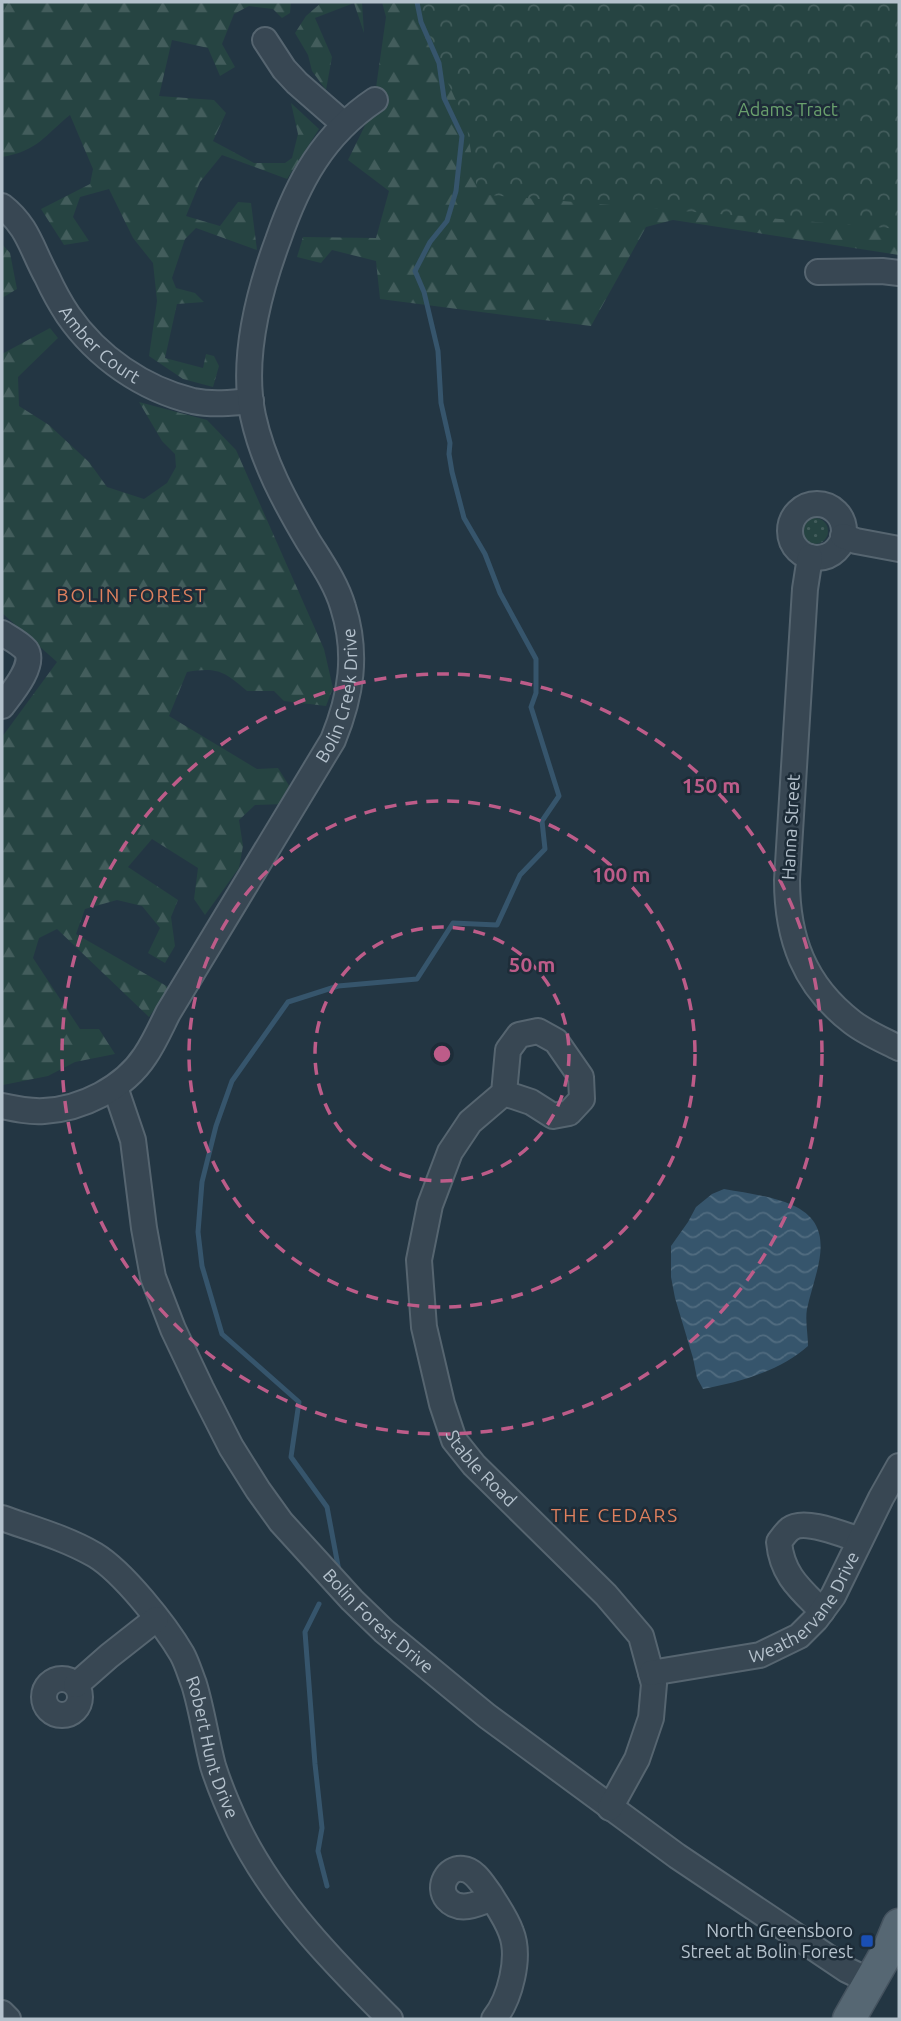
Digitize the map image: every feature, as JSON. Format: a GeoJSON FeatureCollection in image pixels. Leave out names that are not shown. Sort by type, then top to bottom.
{"type":"FeatureCollection","features":[{"type":"Feature","properties":{"kind":"main road"},"geometry":{"type":"LineString","coordinates":[[849,2019],[899,1925]]}},
{"type":"Feature","properties":{"kind":"street"},"geometry":{"type":"LineString","coordinates":[[265,40],[297,83],[344,124]]}},
{"type":"Feature","properties":{"kind":"street","name":"Bolin Creek Drive"},"geometry":{"type":"LineString","coordinates":[[2,1106],[24,1111],[47,1111],[73,1106],[115,1087],[145,1057],[168,1013],[333,740],[344,712],[350,686],[351,646],[343,607],[335,586],[285,502],[268,465],[253,415],[250,360],[255,321],[269,264],[302,181],[326,143],[344,124],[375,100]]}},
{"type":"Feature","properties":{"kind":"street","name":"Amber Court"},"geometry":{"type":"LineString","coordinates":[[2,206],[22,226],[67,314],[102,352],[123,370],[158,388],[194,401],[227,404],[251,401]]}},
{"type":"Feature","properties":{"kind":"street"},"geometry":{"type":"LineString","coordinates":[[818,272],[899,273]]}},
{"type":"Feature","properties":{"kind":"street"},"geometry":{"type":"LineString","coordinates":[[823,504],[838,514],[843,536],[835,551],[828,556],[810,557],[795,547],[790,539],[789,529],[797,512],[804,506],[823,504]]}},
{"type":"Feature","properties":{"kind":"street"},"geometry":{"type":"LineString","coordinates":[[843,536],[899,549]]}},
{"type":"Feature","properties":{"kind":"street","name":"Hanna Street"},"geometry":{"type":"LineString","coordinates":[[810,557],[805,589],[787,880],[787,908],[791,932],[799,955],[827,999],[852,1022],[899,1048]]}},
{"type":"Feature","properties":{"kind":"street"},"geometry":{"type":"LineString","coordinates":[[2,633],[27,651],[29,662],[2,706]]}},
{"type":"Feature","properties":{"kind":"street","name":"Bolin Forest Drive"},"geometry":{"type":"LineString","coordinates":[[115,1087],[133,1140],[153,1277],[173,1329],[231,1447],[258,1490],[298,1541],[384,1631],[486,1716],[610,1808],[745,1902],[847,1970],[870,1981]]}},
{"type":"Feature","properties":{"kind":"street","name":"Stable Road"},"geometry":{"type":"LineString","coordinates":[[504,1093],[470,1122],[450,1152],[430,1205],[419,1260],[424,1327],[442,1404],[454,1440],[474,1465],[606,1595],[641,1636],[654,1684],[651,1718],[637,1759],[610,1808]]}},
{"type":"Feature","properties":{"kind":"street","name":"Weathervane Drive"},"geometry":{"type":"LineString","coordinates":[[651,1673],[760,1655],[799,1636],[833,1596],[899,1466]]}},
{"type":"Feature","properties":{"kind":"street","name":"Robert Hunt Drive"},"geometry":{"type":"LineString","coordinates":[[2,1518],[75,1545],[95,1556],[125,1581],[156,1619],[183,1656],[194,1685],[214,1768],[253,1856],[276,1893],[301,1924],[390,2019]]}},
{"type":"Feature","properties":{"kind":"street"},"geometry":{"type":"LineString","coordinates":[[822,1611],[794,1583],[785,1569],[779,1542],[790,1528],[800,1525],[814,1526],[860,1540]]}},
{"type":"Feature","properties":{"kind":"street"},"geometry":{"type":"LineString","coordinates":[[76,1685],[156,1619]]}},
{"type":"Feature","properties":{"kind":"street"},"geometry":{"type":"LineString","coordinates":[[492,1898],[512,1934],[514,1952],[509,1989],[494,2019]]}},
{"type":"Feature","properties":{"kind":"street"},"geometry":{"type":"LineString","coordinates":[[2,2013],[8,2019]]}},
{"type":"Feature","properties":{"kind":"green space"},"geometry":{"type":"Polygon","coordinates":[[[2,2],[291,2],[290,13],[282,18],[273,9],[249,6],[234,14],[222,44],[235,67],[220,76],[208,48],[172,40],[159,96],[214,100],[226,113],[213,141],[254,163],[285,163],[292,158],[298,134],[291,103],[319,129],[287,179],[222,155],[200,182],[186,216],[220,226],[238,202],[251,203],[257,250],[196,228],[185,239],[172,278],[176,288],[195,293],[204,302],[177,304],[165,358],[203,368],[206,354],[214,356],[219,366],[213,387],[183,379],[149,356],[157,301],[153,263],[133,238],[109,189],[80,197],[73,217],[89,241],[64,245],[41,209],[90,184],[93,169],[70,115],[32,147],[2,157],[2,2]]]}},
{"type":"Feature","properties":{"kind":"green space"},"geometry":{"type":"Polygon","coordinates":[[[322,2],[362,2],[364,33],[354,3],[315,18],[332,57],[326,90],[312,71],[308,55],[295,33],[306,16],[322,2]]]}},
{"type":"Feature","properties":{"kind":"green space","name":"Adams Tract"},"geometry":{"type":"Polygon","coordinates":[[[382,2],[899,2],[899,255],[673,220],[646,227],[591,326],[380,299],[376,261],[332,250],[321,263],[297,257],[303,237],[376,238],[389,191],[348,160],[373,109],[386,17],[382,2]]]}},
{"type":"Feature","properties":{"kind":"green space","name":"Adams Tract"},"geometry":{"type":"Polygon","coordinates":[[[405,2],[899,2],[899,229],[478,194],[466,122],[435,55],[405,2]]]}},
{"type":"Feature","properties":{"kind":"green space"},"geometry":{"type":"Polygon","coordinates":[[[2,244],[10,253],[17,289],[2,298],[2,244]]]}},
{"type":"Feature","properties":{"kind":"green space"},"geometry":{"type":"Polygon","coordinates":[[[50,328],[58,338],[18,377],[19,406],[49,425],[89,462],[107,487],[144,499],[167,483],[176,467],[175,454],[162,441],[139,402],[207,420],[236,450],[324,649],[333,688],[326,706],[284,701],[274,691],[247,691],[220,672],[187,672],[169,716],[257,769],[278,768],[293,792],[285,804],[255,805],[239,820],[243,846],[239,868],[205,915],[194,899],[198,868],[152,839],[128,867],[178,900],[171,917],[175,946],[165,963],[148,953],[160,928],[142,906],[117,900],[85,909],[76,934],[170,988],[149,1017],[57,929],[39,938],[33,958],[80,1029],[99,1029],[115,1054],[75,1062],[48,1076],[3,1085],[2,737],[57,662],[2,613],[2,354],[50,328]]]}},
{"type":"Feature","properties":{"kind":"green space"},"geometry":{"type":"Polygon","coordinates":[[[815,518],[824,522],[828,531],[824,540],[815,544],[806,540],[802,531],[806,522],[815,518]]]}},
{"type":"Feature","properties":{"kind":"water"},"geometry":{"type":"Polygon","coordinates":[[[724,1189],[776,1199],[807,1214],[816,1225],[820,1237],[820,1251],[807,1309],[808,1346],[772,1369],[703,1389],[697,1378],[675,1298],[671,1277],[671,1246],[696,1207],[712,1194],[724,1189]]]}},
{"type":"Feature","properties":{"kind":"waterway"},"geometry":{"type":"LineString","coordinates":[[339,1571],[327,1507],[291,1457],[299,1402],[222,1334],[202,1266],[198,1232],[202,1182],[216,1126],[232,1081],[288,1002],[338,986],[417,979],[453,923],[497,925],[520,875],[545,849],[542,821],[559,796],[531,707],[536,693],[536,659],[500,593],[485,554],[464,518],[452,472],[450,443],[441,403],[438,351],[424,292],[415,271],[430,242],[447,221],[456,191],[462,136],[444,98],[439,63],[421,22],[417,2]]}},
{"type":"Feature","properties":{"kind":"waterway"},"geometry":{"type":"LineString","coordinates":[[319,1604],[305,1632],[322,1828],[318,1851],[327,1886]]}},
{"type":"Feature","properties":{"kind":"place","name":"North Greensboro Street at Bolin Forest"},"geometry":{"type":"Point","coordinates":[867,1941]}},
{"type":"Feature","properties":{"kind":"district","name":"BOLIN FOREST"},"geometry":{"type":"Point","coordinates":[132,595]}},
{"type":"Feature","properties":{"kind":"district","name":"THE CEDARS"},"geometry":{"type":"Point","coordinates":[615,1515]}}]}
